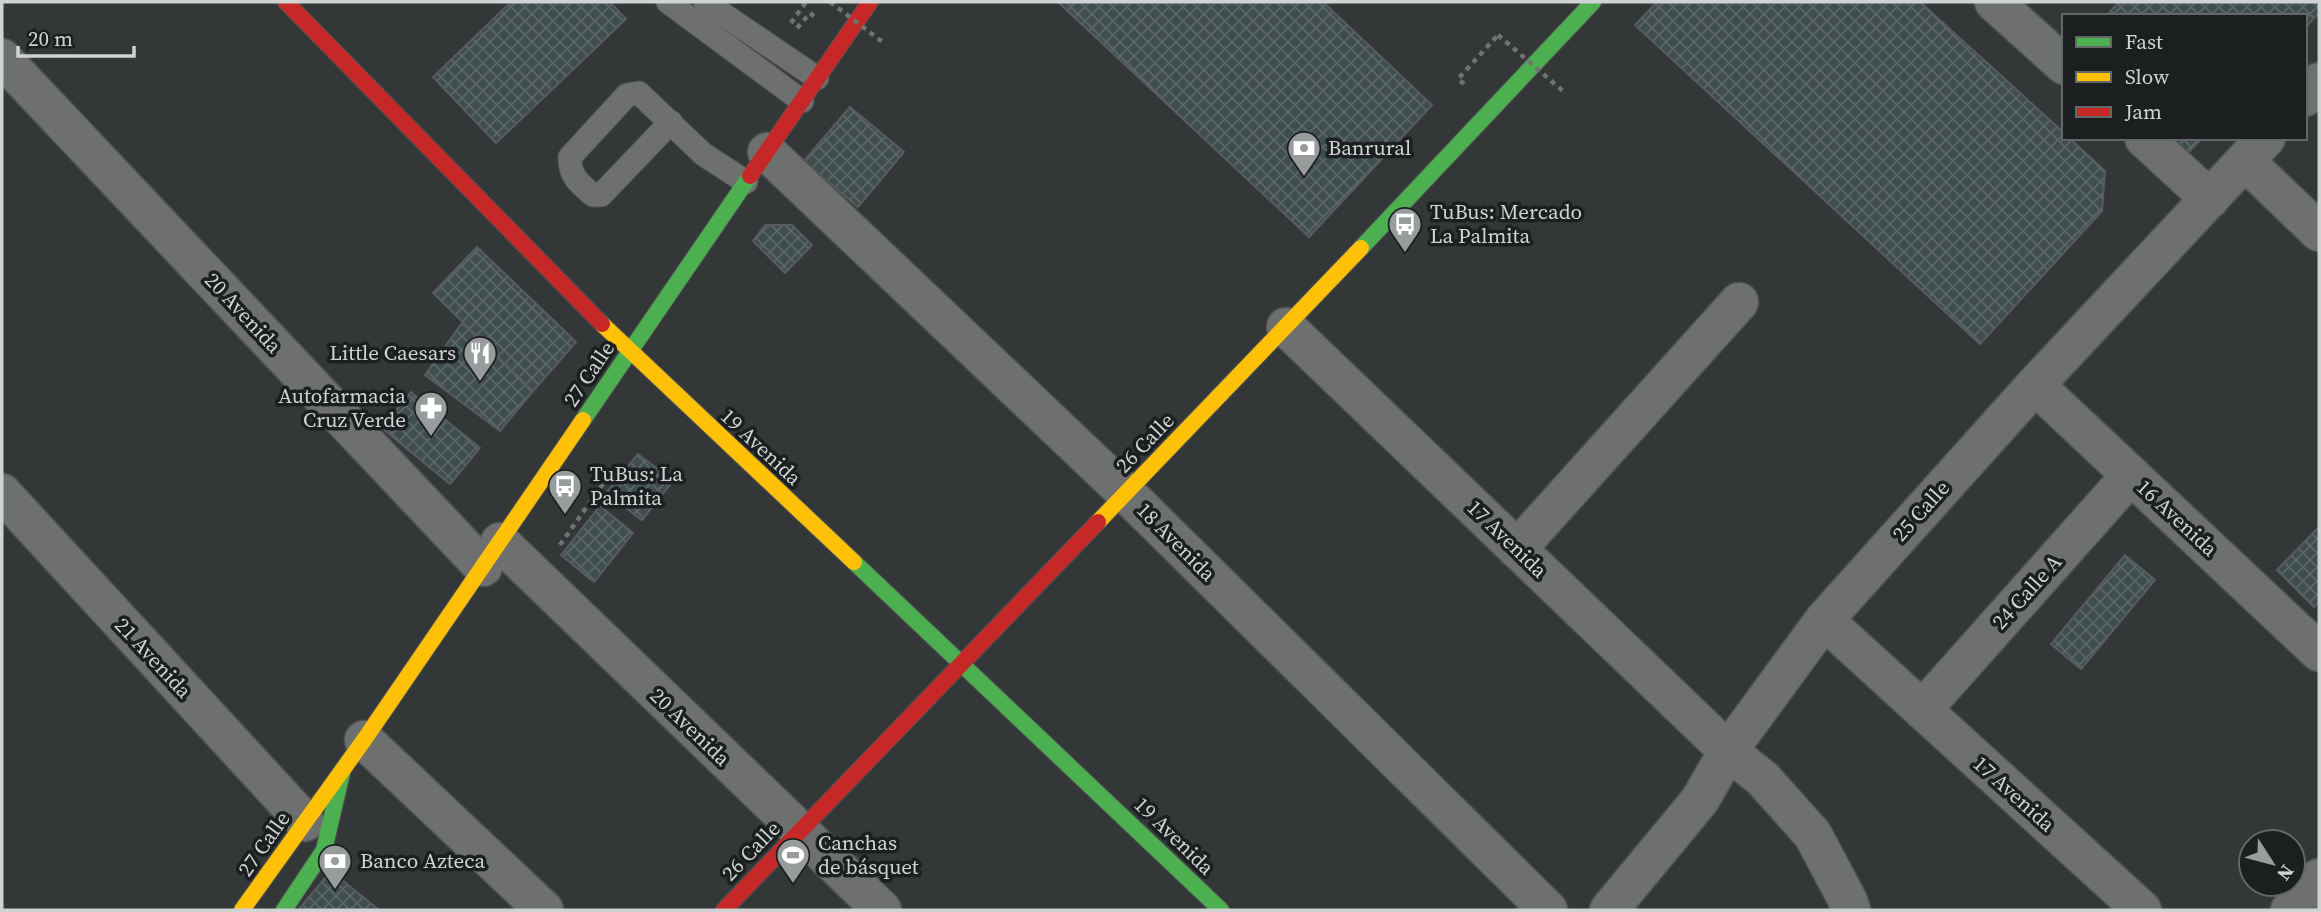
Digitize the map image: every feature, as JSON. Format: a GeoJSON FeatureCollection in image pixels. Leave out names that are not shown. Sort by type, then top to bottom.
{"type":"FeatureCollection","features":[{"type":"Feature","properties":{"kind":"main road","name":"19 Avenida"},"geometry":{"type":"LineString","coordinates":[[286,2],[629,352],[1221,910]]}},
{"type":"Feature","properties":{"kind":"main road","name":"27 Calle"},"geometry":{"type":"LineString","coordinates":[[243,910],[354,755],[870,2]]}},
{"type":"Feature","properties":{"kind":"main road","name":"26 Calle"},"geometry":{"type":"LineString","coordinates":[[723,910],[1286,327],[1594,2]]}},
{"type":"Feature","properties":{"kind":"main road","name":"27 Calle"},"geometry":{"type":"LineString","coordinates":[[284,910],[324,850],[354,755]]}},
{"type":"Feature","properties":{"kind":"street"},"geometry":{"type":"LineString","coordinates":[[1994,2],[2062,63]]}},
{"type":"Feature","properties":{"kind":"street","name":"20 Avenida"},"geometry":{"type":"LineString","coordinates":[[2,58],[492,554],[537,578],[882,910]]}},
{"type":"Feature","properties":{"kind":"street"},"geometry":{"type":"LineString","coordinates":[[2307,95],[2319,82]]}},
{"type":"Feature","properties":{"kind":"street"},"geometry":{"type":"LineString","coordinates":[[2146,140],[2210,199]]}},
{"type":"Feature","properties":{"kind":"street"},"geometry":{"type":"LineString","coordinates":[[2255,150],[2319,232]]}},
{"type":"Feature","properties":{"kind":"street","name":"25 Calle"},"geometry":{"type":"LineString","coordinates":[[1609,910],[1700,800],[1728,751],[1824,620],[2035,385],[2255,150]]}},
{"type":"Feature","properties":{"kind":"street","name":"18 Avenida"},"geometry":{"type":"LineString","coordinates":[[757,167],[1126,493],[1548,910]]}},
{"type":"Feature","properties":{"kind":"street"},"geometry":{"type":"LineString","coordinates":[[1517,550],[1739,302]]}},
{"type":"Feature","properties":{"kind":"street","name":"17 Avenida"},"geometry":{"type":"LineString","coordinates":[[1286,327],[1728,751],[1763,779],[1813,835],[1851,910]]}},
{"type":"Feature","properties":{"kind":"street","name":"16 Avenida"},"geometry":{"type":"LineString","coordinates":[[2035,385],[2319,652]]}},
{"type":"Feature","properties":{"kind":"street","name":"24 Calle A"},"geometry":{"type":"LineString","coordinates":[[1922,710],[2131,475]]}},
{"type":"Feature","properties":{"kind":"street","name":"21 Avenida"},"geometry":{"type":"LineString","coordinates":[[2,493],[305,822]]}},
{"type":"Feature","properties":{"kind":"street","name":"17 Avenida"},"geometry":{"type":"LineString","coordinates":[[1824,620],[2142,910]]}},
{"type":"Feature","properties":{"kind":"street"},"geometry":{"type":"LineString","coordinates":[[354,755],[544,910]]}},
{"type":"Feature","properties":{"kind":"street"},"geometry":{"type":"LineString","coordinates":[[2290,910],[2319,878]]}},
{"type":"Feature","properties":{"kind":"lane"},"geometry":{"type":"LineString","coordinates":[[668,2],[802,101]]}},
{"type":"Feature","properties":{"kind":"lane"},"geometry":{"type":"LineString","coordinates":[[705,2],[817,78]]}},
{"type":"Feature","properties":{"kind":"lane"},"geometry":{"type":"LineString","coordinates":[[671,122],[601,195],[593,195],[575,179],[569,167],[569,158],[627,95],[639,93],[671,122],[703,154],[757,167]]}},
{"type":"Feature","properties":{"kind":"path"},"geometry":{"type":"LineString","coordinates":[[806,2],[790,23],[797,28],[810,13]]}},
{"type":"Feature","properties":{"kind":"path"},"geometry":{"type":"LineString","coordinates":[[830,2],[884,44]]}},
{"type":"Feature","properties":{"kind":"path"},"geometry":{"type":"LineString","coordinates":[[1458,79],[1498,35],[1563,91]]}},
{"type":"Feature","properties":{"kind":"path"},"geometry":{"type":"LineString","coordinates":[[537,578],[607,478],[592,467]]}},
{"type":"Feature","properties":{"kind":"building"},"geometry":{"type":"Polygon","coordinates":[[[511,2],[610,2],[626,19],[496,143],[433,77],[511,2]]]}},
{"type":"Feature","properties":{"kind":"building"},"geometry":{"type":"Polygon","coordinates":[[[1058,2],[1323,2],[1432,105],[1309,237],[1058,2]]]}},
{"type":"Feature","properties":{"kind":"building"},"geometry":{"type":"Polygon","coordinates":[[[1657,2],[1920,2],[2062,131],[2062,140],[2071,140],[2105,171],[2102,211],[1980,344],[1635,25],[1657,2]]]}},
{"type":"Feature","properties":{"kind":"building"},"geometry":{"type":"Polygon","coordinates":[[[2119,2],[2319,2],[2319,13],[2307,26],[2307,14],[2108,14],[2119,2]]]}},
{"type":"Feature","properties":{"kind":"building"},"geometry":{"type":"Polygon","coordinates":[[[850,107],[904,152],[858,207],[804,161],[850,107]]]}},
{"type":"Feature","properties":{"kind":"building"},"geometry":{"type":"Polygon","coordinates":[[[2166,140],[2200,140],[2184,157],[2166,140]]]}},
{"type":"Feature","properties":{"kind":"building"},"geometry":{"type":"Polygon","coordinates":[[[765,225],[792,225],[812,245],[785,273],[753,241],[765,225]]]}},
{"type":"Feature","properties":{"kind":"building"},"geometry":{"type":"Polygon","coordinates":[[[477,247],[576,342],[533,391],[433,293],[477,247]]]}},
{"type":"Feature","properties":{"kind":"building","name":"Little Caesars"},"geometry":{"type":"Polygon","coordinates":[[[462,323],[533,391],[500,431],[425,375],[462,323]]]}},
{"type":"Feature","properties":{"kind":"building","name":"Autofarmacia Cruz Verde"},"geometry":{"type":"Polygon","coordinates":[[[411,392],[480,448],[450,484],[382,428],[411,392]]]}},
{"type":"Feature","properties":{"kind":"building"},"geometry":{"type":"Polygon","coordinates":[[[638,454],[673,481],[642,520],[606,493],[638,454]]]}},
{"type":"Feature","properties":{"kind":"building"},"geometry":{"type":"Polygon","coordinates":[[[600,506],[633,533],[594,582],[561,555],[600,506]]]}},
{"type":"Feature","properties":{"kind":"building"},"geometry":{"type":"Polygon","coordinates":[[[2319,527],[2319,602],[2314,607],[2277,570],[2319,527]]]}},
{"type":"Feature","properties":{"kind":"building"},"geometry":{"type":"Polygon","coordinates":[[[2125,555],[2155,580],[2081,669],[2051,644],[2125,555]]]}},
{"type":"Feature","properties":{"kind":"building","name":"Banco Azteca"},"geometry":{"type":"Polygon","coordinates":[[[331,871],[379,910],[298,910],[331,871]]]}},
{"type":"Feature","properties":{"kind":"traffic: fast"},"geometry":{"type":"LineString","coordinates":[[1361,248],[1593,2]]}},
{"type":"Feature","properties":{"kind":"traffic: fast"},"geometry":{"type":"LineString","coordinates":[[583,420],[750,176]]}},
{"type":"Feature","properties":{"kind":"traffic: fast"},"geometry":{"type":"LineString","coordinates":[[854,562],[1221,910]]}},
{"type":"Feature","properties":{"kind":"traffic: fast"},"geometry":{"type":"LineString","coordinates":[[284,910],[324,850],[343,769]]}},
{"type":"Feature","properties":{"kind":"traffic: slow"},"geometry":{"type":"LineString","coordinates":[[1098,522],[1361,248]]}},
{"type":"Feature","properties":{"kind":"traffic: slow"},"geometry":{"type":"LineString","coordinates":[[602,324],[854,562]]}},
{"type":"Feature","properties":{"kind":"traffic: slow"},"geometry":{"type":"LineString","coordinates":[[242,910],[364,740],[583,420]]}},
{"type":"Feature","properties":{"kind":"traffic: jam"},"geometry":{"type":"LineString","coordinates":[[286,2],[602,324]]}},
{"type":"Feature","properties":{"kind":"traffic: jam"},"geometry":{"type":"LineString","coordinates":[[750,176],[870,2]]}},
{"type":"Feature","properties":{"kind":"traffic: jam"},"geometry":{"type":"LineString","coordinates":[[724,910],[1098,522]]}},
{"type":"Feature","properties":{"kind":"place","name":"Banrural"},"geometry":{"type":"Point","coordinates":[1304,178]}},
{"type":"Feature","properties":{"kind":"place","name":"TuBus: Mercado La Palmita"},"geometry":{"type":"Point","coordinates":[1405,254]}},
{"type":"Feature","properties":{"kind":"place","name":"Little Caesars"},"geometry":{"type":"Point","coordinates":[480,383]}},
{"type":"Feature","properties":{"kind":"place","name":"Autofarmacia Cruz Verde"},"geometry":{"type":"Point","coordinates":[431,438]}},
{"type":"Feature","properties":{"kind":"place","name":"TuBus: La Palmita"},"geometry":{"type":"Point","coordinates":[565,516]}},
{"type":"Feature","properties":{"kind":"place","name":"Canchas de básquet"},"geometry":{"type":"Point","coordinates":[793,885]}},
{"type":"Feature","properties":{"kind":"place","name":"Banco Azteca"},"geometry":{"type":"Point","coordinates":[335,891]}}]}
